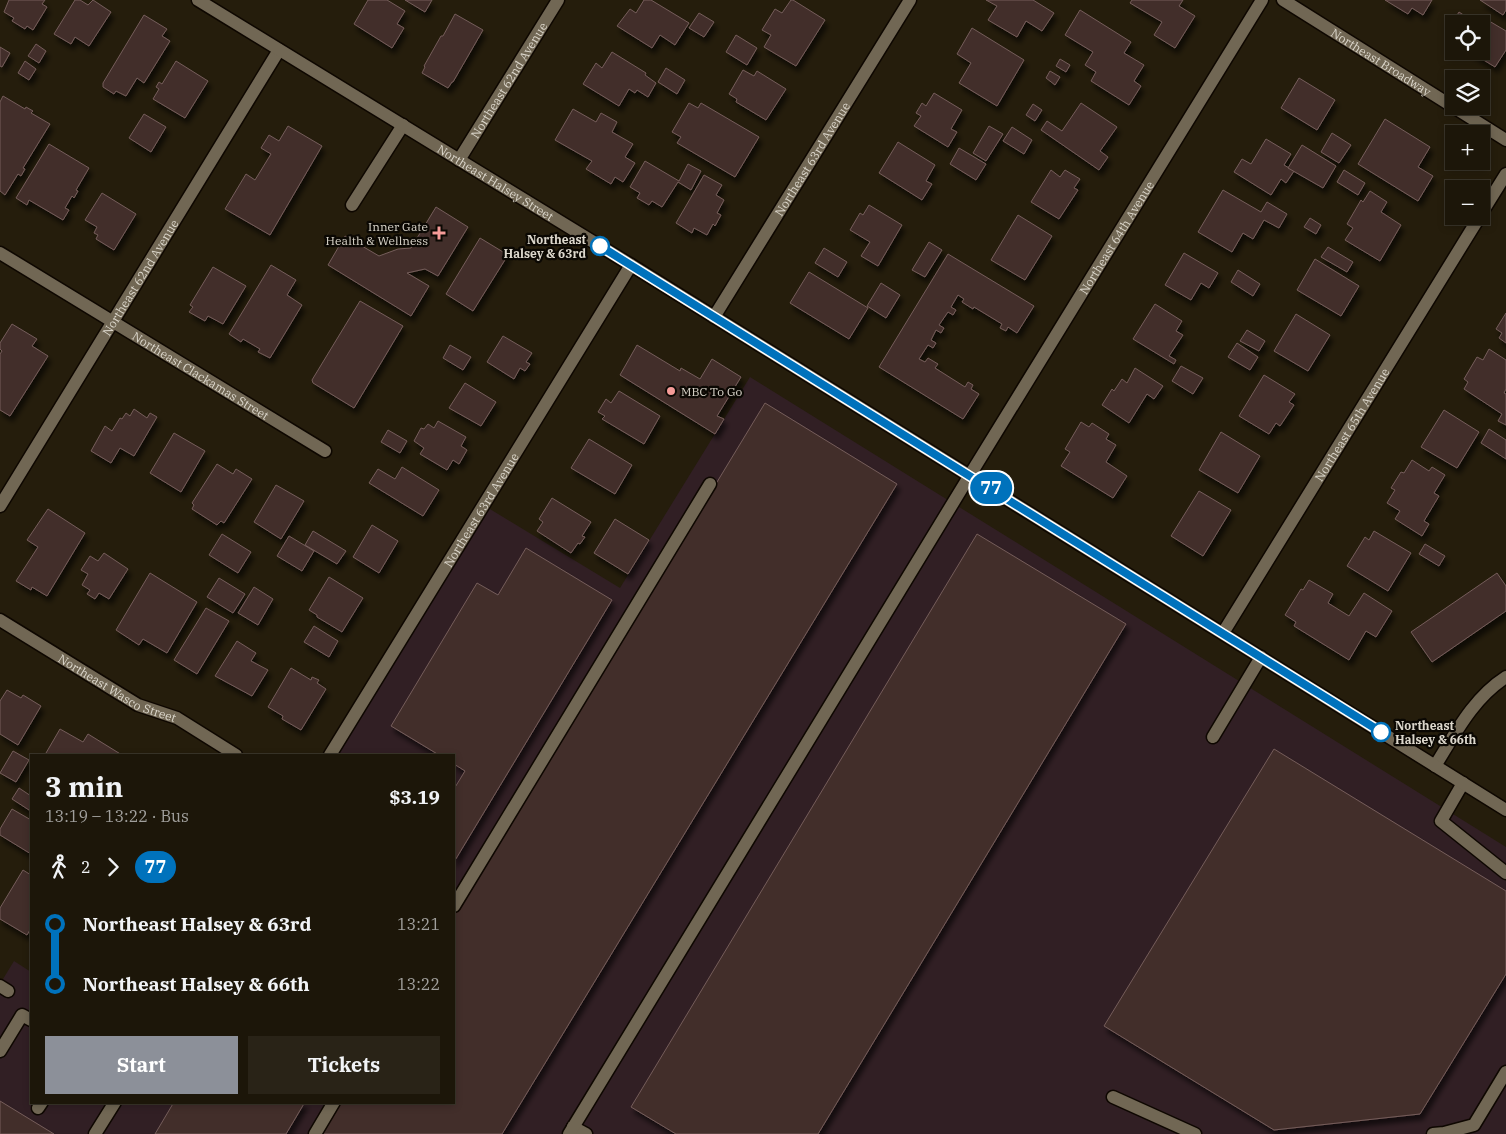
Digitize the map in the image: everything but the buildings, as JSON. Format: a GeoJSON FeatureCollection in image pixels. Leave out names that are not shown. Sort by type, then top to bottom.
{"type":"FeatureCollection","features":[{"type":"Feature","properties":{"kind":"street","name":"Northeast Halsey Street"},"geometry":{"type":"LineString","coordinates":[[198,0],[631,265],[1506,810]]}},
{"type":"Feature","properties":{"kind":"street","name":"Northeast 62nd Avenue"},"geometry":{"type":"LineString","coordinates":[[459,160],[558,0]]}},
{"type":"Feature","properties":{"kind":"street","name":"Northeast 63rd Avenue"},"geometry":{"type":"LineString","coordinates":[[714,317],[910,0]]}},
{"type":"Feature","properties":{"kind":"street","name":"Northeast 64th Avenue"},"geometry":{"type":"LineString","coordinates":[[571,1131],[970,475],[1262,0]]}},
{"type":"Feature","properties":{"kind":"street","name":"Northeast Broadway"},"geometry":{"type":"LineString","coordinates":[[1283,0],[1506,140]]}},
{"type":"Feature","properties":{"kind":"street","name":"Northeast 62nd Avenue"},"geometry":{"type":"LineString","coordinates":[[0,506],[279,50]]}},
{"type":"Feature","properties":{"kind":"street"},"geometry":{"type":"LineString","coordinates":[[352,205],[403,125]]}},
{"type":"Feature","properties":{"kind":"street","name":"Northeast 65th Avenue"},"geometry":{"type":"LineString","coordinates":[[1490,200],[1506,174]]}},
{"type":"Feature","properties":{"kind":"street","name":"Northeast 65th Avenue"},"geometry":{"type":"LineString","coordinates":[[1223,633],[1475,225]]}},
{"type":"Feature","properties":{"kind":"street","name":"Northeast Clackamas Street"},"geometry":{"type":"LineString","coordinates":[[0,253],[325,451]]}},
{"type":"Feature","properties":{"kind":"street","name":"Northeast 63rd Avenue"},"geometry":{"type":"LineString","coordinates":[[331,754],[631,265]]}},
{"type":"Feature","properties":{"kind":"street"},"geometry":{"type":"LineString","coordinates":[[455,904],[710,484]]}},
{"type":"Feature","properties":{"kind":"street","name":"Northeast Wasco Street"},"geometry":{"type":"LineString","coordinates":[[0,620],[138,705],[177,718],[234,754]]}},
{"type":"Feature","properties":{"kind":"street"},"geometry":{"type":"LineString","coordinates":[[1213,737],[1261,657]]}},
{"type":"Feature","properties":{"kind":"street"},"geometry":{"type":"LineString","coordinates":[[1435,766],[1466,716],[1484,695],[1506,678]]}},
{"type":"Feature","properties":{"kind":"street"},"geometry":{"type":"LineString","coordinates":[[1464,783],[1441,820],[1506,873]]}},
{"type":"Feature","properties":{"kind":"street"},"geometry":{"type":"LineString","coordinates":[[0,1051],[22,1015],[30,1019]]}},
{"type":"Feature","properties":{"kind":"street"},"geometry":{"type":"LineString","coordinates":[[1433,1134],[1474,1125],[1506,1072]]}},
{"type":"Feature","properties":{"kind":"street"},"geometry":{"type":"LineString","coordinates":[[1112,1097],[1196,1134]]}},
{"type":"Feature","properties":{"kind":"street"},"geometry":{"type":"LineString","coordinates":[[95,1134],[114,1104]]}},
{"type":"Feature","properties":{"kind":"street"},"geometry":{"type":"LineString","coordinates":[[315,1134],[333,1104]]}},
{"type":"Feature","properties":{"kind":"street"},"geometry":{"type":"LineString","coordinates":[[571,1131],[586,1134]]}},
{"type":"Feature","properties":{"kind":"shaded area"},"geometry":{"type":"Polygon","coordinates":[[[750,377],[1506,847],[1506,1134],[0,1134],[0,984],[14,961],[30,971],[30,1104],[455,1104],[455,754],[327,754],[480,503],[620,588],[750,377]]]}},
{"type":"Feature","properties":{"kind":"bus line","name":"77"},"geometry":{"type":"LineString","coordinates":[[600,246],[1381,732]]}},
{"type":"Feature","properties":{"kind":"place","name":"Inner Gate Health & Wellness"},"geometry":{"type":"Point","coordinates":[439,233]}},
{"type":"Feature","properties":{"kind":"place","name":"Northeast Halsey & 63rd"},"geometry":{"type":"Point","coordinates":[600,246]}},
{"type":"Feature","properties":{"kind":"place","name":"MBC To Go"},"geometry":{"type":"Point","coordinates":[671,391]}},
{"type":"Feature","properties":{"kind":"place","name":"Northeast Halsey & 66th"},"geometry":{"type":"Point","coordinates":[1381,732]}}]}
